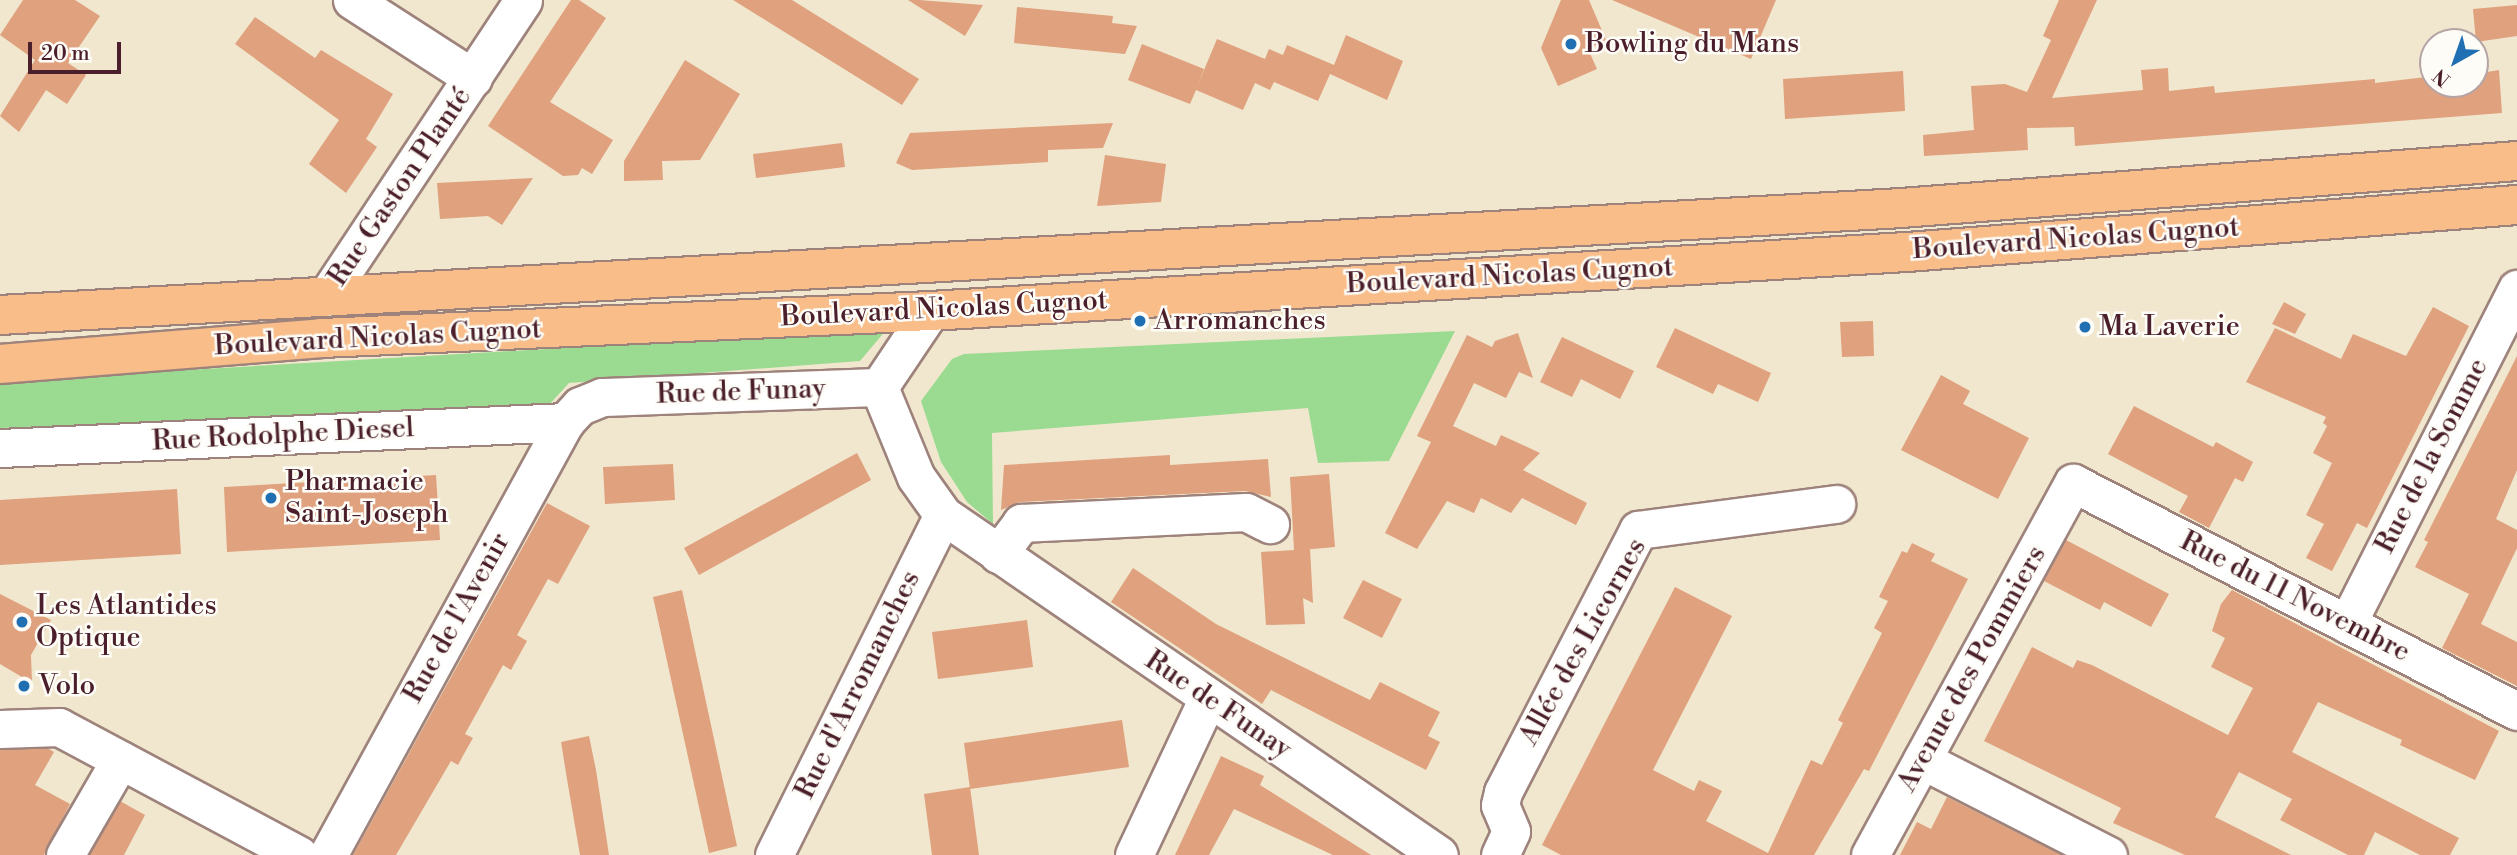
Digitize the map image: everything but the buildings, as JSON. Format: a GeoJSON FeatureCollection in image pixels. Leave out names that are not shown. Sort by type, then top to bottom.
{"type":"FeatureCollection","features":[{"type":"Feature","properties":{"kind":"main road","name":"Boulevard Nicolas Cugnot"},"geometry":{"type":"LineString","coordinates":[[0,315],[1887,209],[2517,161]]}},
{"type":"Feature","properties":{"kind":"main road","name":"Boulevard Nicolas Cugnot"},"geometry":{"type":"LineString","coordinates":[[0,364],[322,338],[930,312],[1921,251],[2517,205]]}},
{"type":"Feature","properties":{"kind":"street","name":"Rue Gaston Planté"},"geometry":{"type":"LineString","coordinates":[[352,0],[474,78]]}},
{"type":"Feature","properties":{"kind":"street","name":"Rue Gaston Planté"},"geometry":{"type":"LineString","coordinates":[[327,296],[474,78],[523,0]]}},
{"type":"Feature","properties":{"kind":"street","name":"Rue de la Somme"},"geometry":{"type":"LineString","coordinates":[[2347,624],[2517,289]]}},
{"type":"Feature","properties":{"kind":"street"},"geometry":{"type":"LineString","coordinates":[[879,387],[930,312]]}},
{"type":"Feature","properties":{"kind":"street","name":"Rue de Funay"},"geometry":{"type":"LineString","coordinates":[[602,397],[879,387],[916,477],[943,515],[1439,855]]}},
{"type":"Feature","properties":{"kind":"street","name":"Rue de l'Avenir"},"geometry":{"type":"LineString","coordinates":[[328,855],[565,422],[580,406],[602,397]]}},
{"type":"Feature","properties":{"kind":"street","name":"Rue Rodolphe Diesel"},"geometry":{"type":"LineString","coordinates":[[0,448],[565,422]]}},
{"type":"Feature","properties":{"kind":"street","name":"Rue du 11 Novembre"},"geometry":{"type":"LineString","coordinates":[[2073,483],[2517,711]]}},
{"type":"Feature","properties":{"kind":"street","name":"Avenue des Pommiers"},"geometry":{"type":"LineString","coordinates":[[1870,855],[2073,483]]}},
{"type":"Feature","properties":{"kind":"street","name":"Allée des Licornes"},"geometry":{"type":"LineString","coordinates":[[1500,855],[1511,831],[1500,804],[1503,792],[1638,530],[1836,504]]}},
{"type":"Feature","properties":{"kind":"street"},"geometry":{"type":"LineString","coordinates":[[998,554],[1021,523],[1246,512],[1270,524]]}},
{"type":"Feature","properties":{"kind":"street","name":"Rue d'Arromanches"},"geometry":{"type":"LineString","coordinates":[[774,855],[943,515]]}},
{"type":"Feature","properties":{"kind":"street"},"geometry":{"type":"LineString","coordinates":[[1133,855],[1208,698]]}},
{"type":"Feature","properties":{"kind":"street"},"geometry":{"type":"LineString","coordinates":[[0,729],[59,727],[299,855]]}},
{"type":"Feature","properties":{"kind":"street"},"geometry":{"type":"LineString","coordinates":[[65,855],[120,760]]}},
{"type":"Feature","properties":{"kind":"street"},"geometry":{"type":"LineString","coordinates":[[1922,760],[2108,855]]}},
{"type":"Feature","properties":{"kind":"green space"},"geometry":{"type":"Polygon","coordinates":[[[887,329],[860,361],[569,383],[547,407],[0,428],[0,381],[887,329]]]}},
{"type":"Feature","properties":{"kind":"green space"},"geometry":{"type":"Polygon","coordinates":[[[1455,331],[1389,461],[1318,463],[1308,408],[992,433],[993,524],[967,502],[941,462],[921,401],[952,359],[964,354],[1455,331]]]}},
{"type":"Feature","properties":{"kind":"place","name":"Bowling du Mans"},"geometry":{"type":"Point","coordinates":[1571,44]}},
{"type":"Feature","properties":{"kind":"place","name":"Arromanches"},"geometry":{"type":"Point","coordinates":[1140,321]}},
{"type":"Feature","properties":{"kind":"place","name":"Ma Laverie"},"geometry":{"type":"Point","coordinates":[2085,327]}},
{"type":"Feature","properties":{"kind":"place","name":"Pharmacie Saint-Joseph"},"geometry":{"type":"Point","coordinates":[271,498]}},
{"type":"Feature","properties":{"kind":"place","name":"Les Atlantides Optique"},"geometry":{"type":"Point","coordinates":[22,622]}},
{"type":"Feature","properties":{"kind":"place","name":"Volo"},"geometry":{"type":"Point","coordinates":[24,686]}}]}
